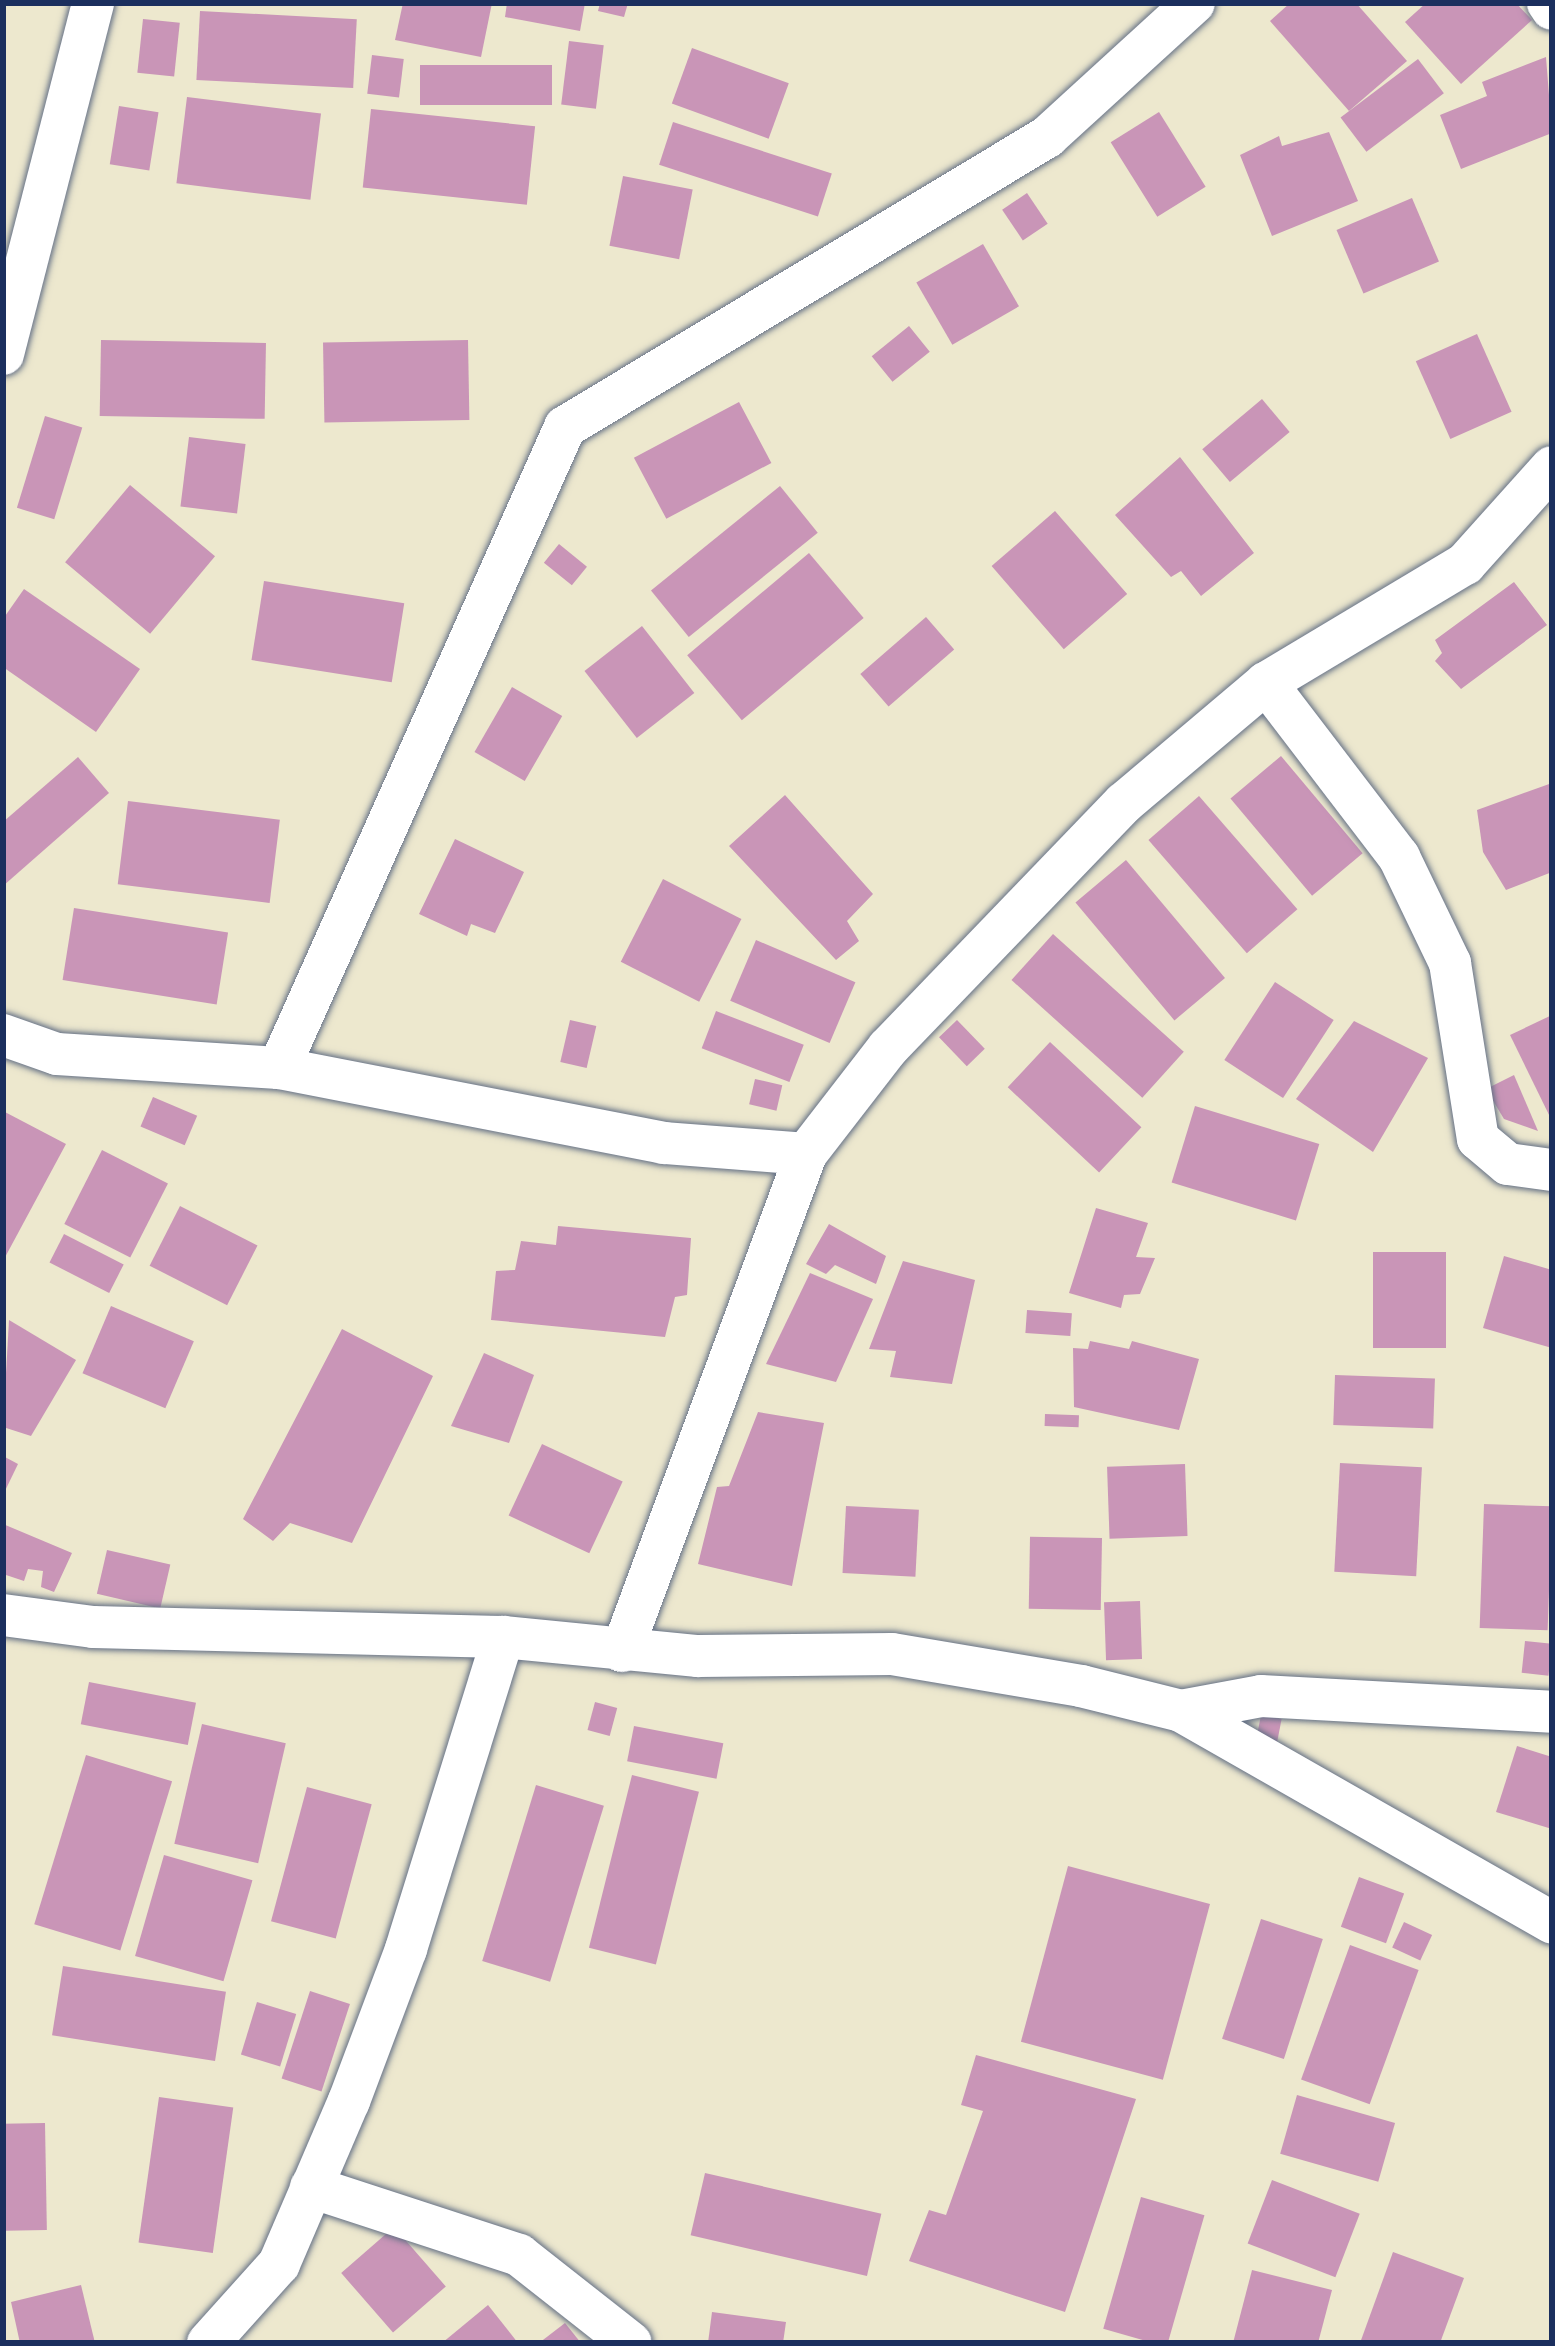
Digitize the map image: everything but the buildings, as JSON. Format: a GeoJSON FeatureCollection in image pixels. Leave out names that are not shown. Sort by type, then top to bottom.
{"type":"FeatureCollection","features":[{"type":"Feature","properties":{"kind":"street"},"geometry":{"type":"LineString","coordinates":[[3,355],[93,3]]}},
{"type":"Feature","properties":{"kind":"street"},"geometry":{"type":"LineString","coordinates":[[279,1068],[565,427],[1047,137],[1194,3]]}},
{"type":"Feature","properties":{"kind":"street"},"geometry":{"type":"LineString","coordinates":[[622,1651],[806,1154],[888,1048],[1054,871],[1266,683],[1465,564],[1552,466]]}},
{"type":"Feature","properties":{"kind":"street"},"geometry":{"type":"LineString","coordinates":[[1266,683],[1399,857],[1450,964],[1478,1139],[1508,1164],[1552,1170]]}},
{"type":"Feature","properties":{"kind":"street"},"geometry":{"type":"LineString","coordinates":[[3,1035],[57,1054],[279,1068],[664,1143],[806,1154]]}},
{"type":"Feature","properties":{"kind":"street"},"geometry":{"type":"LineString","coordinates":[[3,1615],[93,1627],[502,1637],[622,1651],[892,1654],[1181,1711],[1552,1923]]}},
{"type":"Feature","properties":{"kind":"street"},"geometry":{"type":"LineString","coordinates":[[208,2343],[280,2264],[406,1948],[502,1637]]}},
{"type":"Feature","properties":{"kind":"street"},"geometry":{"type":"LineString","coordinates":[[1181,1711],[1261,1696],[1552,1712]]}},
{"type":"Feature","properties":{"kind":"street"},"geometry":{"type":"LineString","coordinates":[[311,2187],[520,2255],[631,2343]]}}]}
